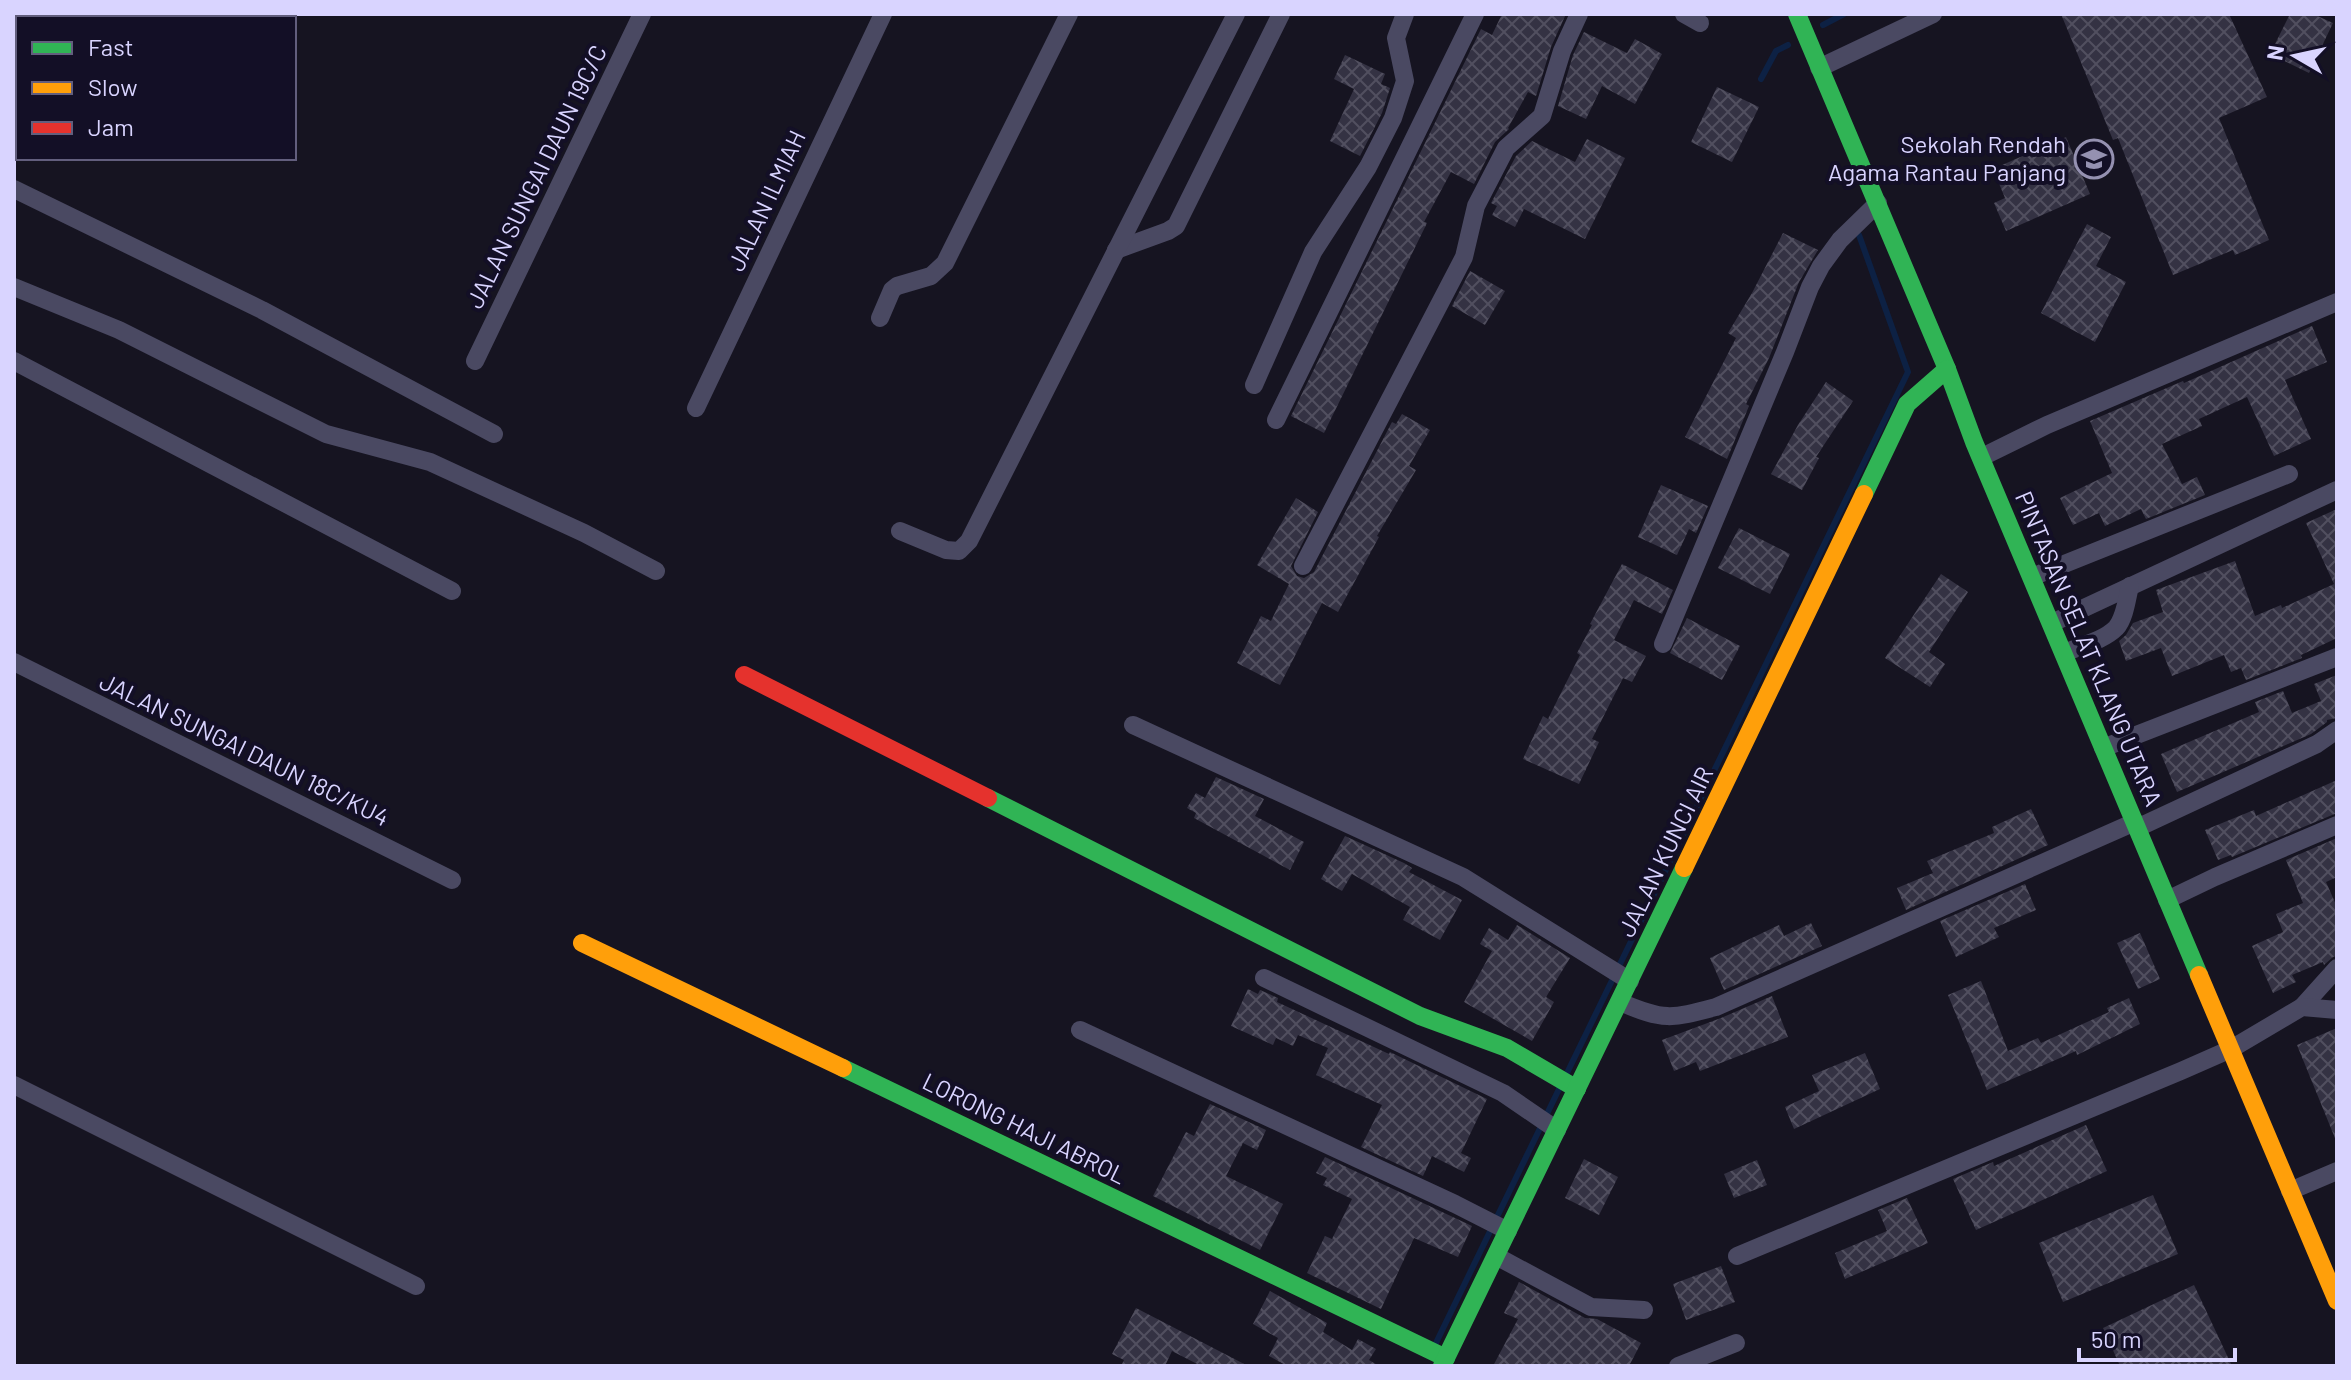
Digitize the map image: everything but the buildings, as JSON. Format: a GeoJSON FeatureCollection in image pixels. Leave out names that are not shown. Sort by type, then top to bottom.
{"type":"FeatureCollection","features":[{"type":"Feature","properties":{"kind":"main road","name":"PINTASAN SELAT KLANG UTARA"},"geometry":{"type":"LineString","coordinates":[[1797,14],[2290,1191],[2333,1280],[2337,1301]]}},
{"type":"Feature","properties":{"kind":"main road","name":"JALAN KUNCI AIR"},"geometry":{"type":"LineString","coordinates":[[1438,1357],[1496,1256],[1498,1227],[1568,1083],[1620,1002],[1621,975],[1907,404],[1947,369]]}},
{"type":"Feature","properties":{"kind":"main road"},"geometry":{"type":"LineString","coordinates":[[744,675],[1406,1009],[1507,1048],[1568,1083]]}},
{"type":"Feature","properties":{"kind":"main road","name":"LORONG HAJI ABROL"},"geometry":{"type":"LineString","coordinates":[[582,943],[1438,1357]]}},
{"type":"Feature","properties":{"kind":"street","name":"JALAN SUNGAI DAUN 19C/C"},"geometry":{"type":"LineString","coordinates":[[475,361],[642,14]]}},
{"type":"Feature","properties":{"kind":"street","name":"JALAN ILMIAH"},"geometry":{"type":"LineString","coordinates":[[696,408],[883,14]]}},
{"type":"Feature","properties":{"kind":"street"},"geometry":{"type":"LineString","coordinates":[[880,318],[892,290],[931,276],[945,263],[1069,14]]}},
{"type":"Feature","properties":{"kind":"street"},"geometry":{"type":"LineString","coordinates":[[900,531],[946,550],[959,551],[969,541],[1236,14]]}},
{"type":"Feature","properties":{"kind":"street"},"geometry":{"type":"LineString","coordinates":[[1116,250],[1176,226],[1281,14]]}},
{"type":"Feature","properties":{"kind":"street"},"geometry":{"type":"LineString","coordinates":[[1254,385],[1313,252],[1368,167],[1393,118],[1405,81],[1396,38],[1405,14]]}},
{"type":"Feature","properties":{"kind":"street"},"geometry":{"type":"LineString","coordinates":[[1276,420],[1475,14]]}},
{"type":"Feature","properties":{"kind":"street"},"geometry":{"type":"LineString","coordinates":[[1303,566],[1464,257],[1476,206],[1506,148],[1542,116],[1562,51],[1579,14]]}},
{"type":"Feature","properties":{"kind":"street"},"geometry":{"type":"LineString","coordinates":[[1819,68],[1933,14]]}},
{"type":"Feature","properties":{"kind":"street"},"geometry":{"type":"LineString","coordinates":[[14,189],[262,310],[494,434]]}},
{"type":"Feature","properties":{"kind":"street"},"geometry":{"type":"LineString","coordinates":[[1663,644],[1810,287],[1840,240],[1878,203]]}},
{"type":"Feature","properties":{"kind":"street"},"geometry":{"type":"LineString","coordinates":[[14,287],[119,330],[326,434],[430,462],[584,533],[656,571]]}},
{"type":"Feature","properties":{"kind":"street"},"geometry":{"type":"LineString","coordinates":[[1982,457],[2337,302]]}},
{"type":"Feature","properties":{"kind":"street"},"geometry":{"type":"LineString","coordinates":[[14,361],[452,591]]}},
{"type":"Feature","properties":{"kind":"street"},"geometry":{"type":"LineString","coordinates":[[2032,577],[2289,474]]}},
{"type":"Feature","properties":{"kind":"street"},"geometry":{"type":"LineString","coordinates":[[2052,623],[2337,490]]}},
{"type":"Feature","properties":{"kind":"street"},"geometry":{"type":"LineString","coordinates":[[2064,653],[2117,627],[2130,586]]}},
{"type":"Feature","properties":{"kind":"street"},"geometry":{"type":"LineString","coordinates":[[2103,748],[2337,657]]}},
{"type":"Feature","properties":{"kind":"street","name":"JALAN SUNGAI DAUN 18C/KU4"},"geometry":{"type":"LineString","coordinates":[[14,662],[452,880]]}},
{"type":"Feature","properties":{"kind":"street"},"geometry":{"type":"LineString","coordinates":[[1133,725],[1463,877],[1621,975]]}},
{"type":"Feature","properties":{"kind":"street"},"geometry":{"type":"LineString","coordinates":[[1620,1002],[1647,1014],[1674,1018],[1716,1007],[2192,803],[2317,744],[2337,730]]}},
{"type":"Feature","properties":{"kind":"street"},"geometry":{"type":"LineString","coordinates":[[2167,900],[2337,825]]}},
{"type":"Feature","properties":{"kind":"street"},"geometry":{"type":"LineString","coordinates":[[1737,1256],[2231,1049],[2302,1007],[2337,968]]}},
{"type":"Feature","properties":{"kind":"street"},"geometry":{"type":"LineString","coordinates":[[1264,978],[1503,1093],[1548,1124]]}},
{"type":"Feature","properties":{"kind":"street"},"geometry":{"type":"LineString","coordinates":[[2302,1007],[2337,1010]]}},
{"type":"Feature","properties":{"kind":"street"},"geometry":{"type":"LineString","coordinates":[[1080,1030],[1455,1204],[1498,1227]]}},
{"type":"Feature","properties":{"kind":"street"},"geometry":{"type":"LineString","coordinates":[[14,1085],[416,1286]]}},
{"type":"Feature","properties":{"kind":"street"},"geometry":{"type":"LineString","coordinates":[[2290,1191],[2337,1171]]}},
{"type":"Feature","properties":{"kind":"street"},"geometry":{"type":"LineString","coordinates":[[1496,1256],[1591,1307],[1644,1310]]}},
{"type":"Feature","properties":{"kind":"street"},"geometry":{"type":"LineString","coordinates":[[1678,1366],[1736,1343]]}},
{"type":"Feature","properties":{"kind":"waterway"},"geometry":{"type":"LineString","coordinates":[[1823,25],[1844,14]]}},
{"type":"Feature","properties":{"kind":"waterway"},"geometry":{"type":"LineString","coordinates":[[1761,79],[1776,51],[1788,45]]}},
{"type":"Feature","properties":{"kind":"waterway"},"geometry":{"type":"LineString","coordinates":[[1567,1073],[1908,372],[1859,235]]}},
{"type":"Feature","properties":{"kind":"waterway"},"geometry":{"type":"LineString","coordinates":[[1434,1347],[1560,1087]]}},
{"type":"Feature","properties":{"kind":"traffic: fast"},"geometry":{"type":"LineString","coordinates":[[1797,14],[2199,975]]}},
{"type":"Feature","properties":{"kind":"traffic: fast"},"geometry":{"type":"LineString","coordinates":[[1864,494],[1907,404],[1947,369]]}},
{"type":"Feature","properties":{"kind":"traffic: fast"},"geometry":{"type":"LineString","coordinates":[[988,798],[1420,1016],[1507,1048],[1577,1089]]}},
{"type":"Feature","properties":{"kind":"traffic: fast"},"geometry":{"type":"LineString","coordinates":[[1442,1366],[1684,868]]}},
{"type":"Feature","properties":{"kind":"traffic: fast"},"geometry":{"type":"LineString","coordinates":[[843,1068],[1446,1358]]}},
{"type":"Feature","properties":{"kind":"traffic: slow"},"geometry":{"type":"LineString","coordinates":[[1684,868],[1864,494]]}},
{"type":"Feature","properties":{"kind":"traffic: slow"},"geometry":{"type":"LineString","coordinates":[[582,943],[843,1068]]}},
{"type":"Feature","properties":{"kind":"traffic: slow"},"geometry":{"type":"LineString","coordinates":[[2199,975],[2337,1301]]}},
{"type":"Feature","properties":{"kind":"traffic: jam"},"geometry":{"type":"LineString","coordinates":[[744,675],[988,798]]}},
{"type":"Feature","properties":{"kind":"place","name":"Sekolah Rendah Agama Rantau Panjang"},"geometry":{"type":"Point","coordinates":[2094,159]}}]}
